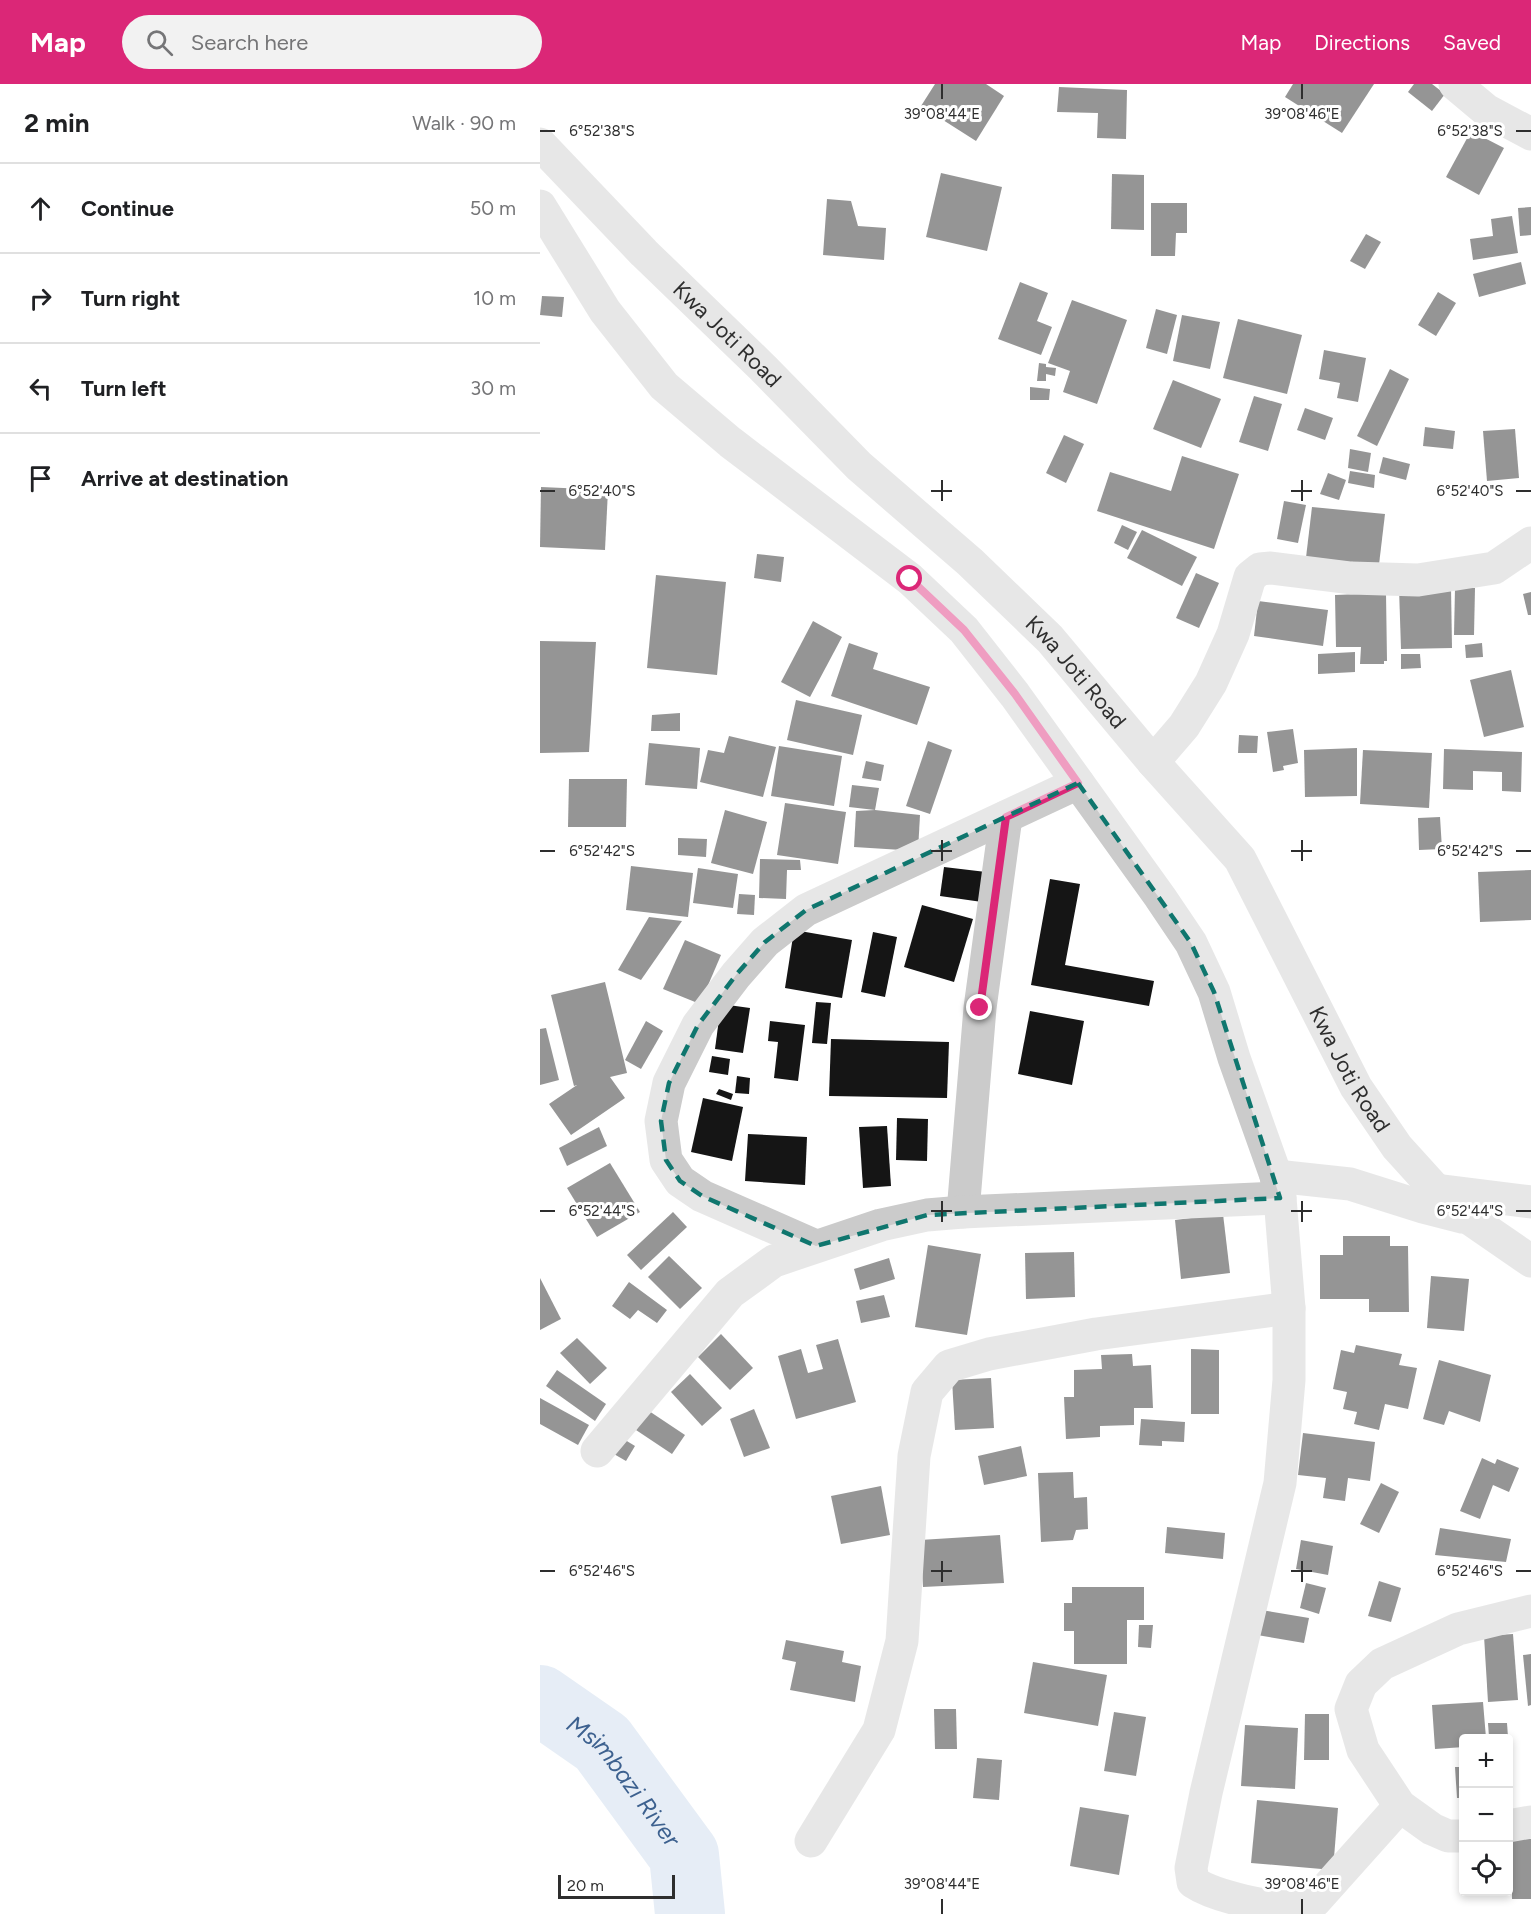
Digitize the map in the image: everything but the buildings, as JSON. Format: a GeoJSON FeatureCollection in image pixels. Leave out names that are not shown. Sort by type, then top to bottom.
{"type":"FeatureCollection","features":[{"type":"Feature","properties":{"kind":"street"},"geometry":{"type":"LineString","coordinates":[[1455,84],[1486,110],[1531,134]]}},
{"type":"Feature","properties":{"kind":"street","name":"Kwa Joti Road"},"geometry":{"type":"LineString","coordinates":[[540,144],[644,253],[763,368],[859,466],[970,562],[1050,639],[1153,762],[1240,859],[1356,1087],[1397,1147],[1436,1190],[1470,1219],[1531,1261]]}},
{"type":"Feature","properties":{"kind":"street"},"geometry":{"type":"LineString","coordinates":[[540,206],[604,311],[664,386],[730,442],[910,579],[964,630],[1015,694],[1191,943],[1214,992],[1278,1187],[1289,1308],[1289,1380],[1280,1483],[1206,1793],[1191,1868],[1193,1882],[1222,1896],[1273,1906],[1296,1907],[1315,1902],[1400,1806]]}},
{"type":"Feature","properties":{"kind":"street"},"geometry":{"type":"LineString","coordinates":[[1153,762],[1184,726],[1211,684],[1233,634],[1250,577],[1260,569],[1271,568],[1352,579],[1418,580],[1494,568],[1531,543]]}},
{"type":"Feature","properties":{"kind":"street"},"geometry":{"type":"LineString","coordinates":[[816,1246],[702,1196],[680,1181],[666,1160],[661,1121],[669,1083],[698,1025],[736,975],[765,942],[806,910],[1078,783]]}},
{"type":"Feature","properties":{"kind":"street"},"geometry":{"type":"LineString","coordinates":[[963,1212],[980,1008],[1006,817]]}},
{"type":"Feature","properties":{"kind":"street"},"geometry":{"type":"LineString","coordinates":[[597,1451],[730,1293],[774,1261],[881,1225],[927,1215],[1278,1187],[1350,1184],[1470,1219]]}},
{"type":"Feature","properties":{"kind":"street"},"geometry":{"type":"LineString","coordinates":[[1436,1190],[1531,1202]]}},
{"type":"Feature","properties":{"kind":"street"},"geometry":{"type":"LineString","coordinates":[[811,1840],[879,1730],[902,1641],[914,1456],[927,1392],[949,1366],[989,1354],[1096,1334],[1289,1308]]}},
{"type":"Feature","properties":{"kind":"street"},"geometry":{"type":"LineString","coordinates":[[1459,1836],[1448,1836],[1432,1829],[1400,1806],[1363,1750],[1352,1709],[1360,1684],[1382,1664],[1458,1629],[1531,1611]]}},
{"type":"Feature","properties":{"kind":"street"},"geometry":{"type":"LineString","coordinates":[[1513,1825],[1531,1822]]}},
{"type":"Feature","properties":{"kind":"highlighted area"},"geometry":{"type":"Polygon","coordinates":[[[1078,783],[1191,943],[1214,992],[1280,1198],[927,1215],[816,1246],[702,1196],[680,1181],[666,1160],[661,1121],[669,1083],[698,1025],[736,975],[765,942],[806,910],[1078,783]]]}},
{"type":"Feature","properties":{"kind":"waterway","name":"Msimbazi River"},"geometry":{"type":"LineString","coordinates":[[540,1700],[602,1743],[684,1855],[690,1914]]}},
{"type":"Feature","properties":{"kind":"route"},"geometry":{"type":"LineString","coordinates":[[910,579],[964,630],[1015,694],[1078,783],[1006,817],[980,1008]]}}]}
